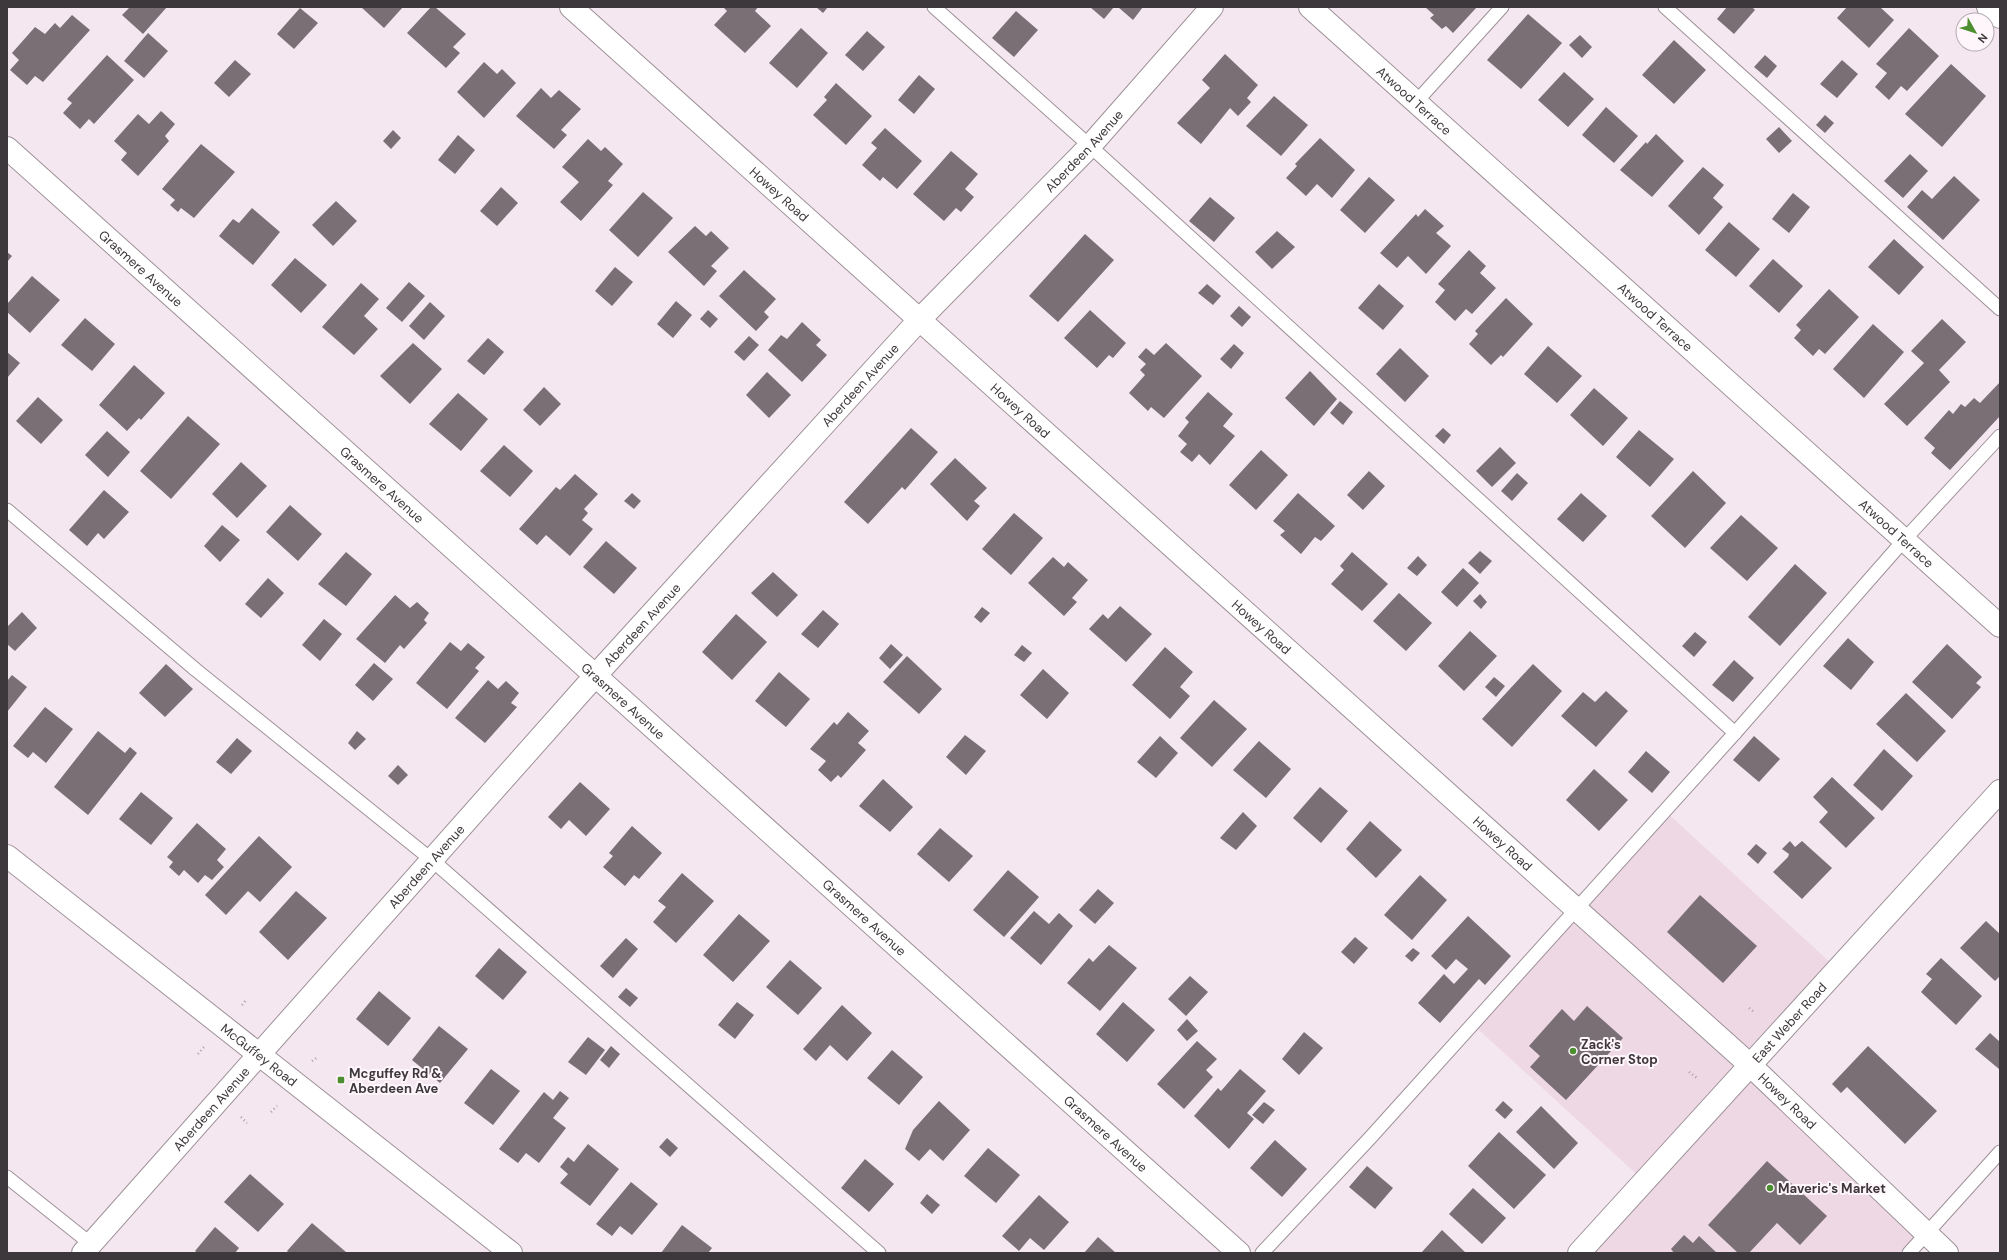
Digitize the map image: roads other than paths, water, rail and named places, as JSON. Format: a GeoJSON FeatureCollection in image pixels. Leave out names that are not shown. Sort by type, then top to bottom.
{"type":"FeatureCollection","features":[{"type":"Feature","properties":{"kind":"street","name":"Howey Road"},"geometry":{"type":"LineString","coordinates":[[571,7],[1750,1065],[1947,1253]]}},
{"type":"Feature","properties":{"kind":"street","name":"Aberdeen Avenue"},"geometry":{"type":"LineString","coordinates":[[87,1248],[595,676],[920,319],[1090,146],[1212,7]]}},
{"type":"Feature","properties":{"kind":"street","name":"Atwood Terrace"},"geometry":{"type":"LineString","coordinates":[[1310,7],[1417,101],[2000,626]]}},
{"type":"Feature","properties":{"kind":"street"},"geometry":{"type":"LineString","coordinates":[[1988,7],[2000,17]]}},
{"type":"Feature","properties":{"kind":"street","name":"Grasmere Avenue"},"geometry":{"type":"LineString","coordinates":[[7,148],[1239,1253]]}},
{"type":"Feature","properties":{"kind":"street","name":"East Weber Road"},"geometry":{"type":"LineString","coordinates":[[1579,1253],[2000,791]]}},
{"type":"Feature","properties":{"kind":"street","name":"McGuffey Road"},"geometry":{"type":"LineString","coordinates":[[7,856],[511,1253]]}},
{"type":"Feature","properties":{"kind":"lane"},"geometry":{"type":"LineString","coordinates":[[934,7],[1090,146],[1735,733]]}},
{"type":"Feature","properties":{"kind":"lane"},"geometry":{"type":"LineString","coordinates":[[1417,101],[1502,7]]}},
{"type":"Feature","properties":{"kind":"lane"},"geometry":{"type":"LineString","coordinates":[[1665,7],[2000,309]]}},
{"type":"Feature","properties":{"kind":"lane"},"geometry":{"type":"LineString","coordinates":[[1262,1253],[1370,1138],[1575,908],[1735,733],[1905,539],[2000,436]]}},
{"type":"Feature","properties":{"kind":"lane"},"geometry":{"type":"LineString","coordinates":[[7,510],[196,670],[432,860],[879,1253]]}},
{"type":"Feature","properties":{"kind":"lane"},"geometry":{"type":"LineString","coordinates":[[1909,1253],[2000,1152]]}},
{"type":"Feature","properties":{"kind":"lane"},"geometry":{"type":"LineString","coordinates":[[7,1177],[87,1248]]}},
{"type":"Feature","properties":{"kind":"place","name":"Zack's Corner Stop"},"geometry":{"type":"Point","coordinates":[1573,1051]}},
{"type":"Feature","properties":{"kind":"place","name":"Mcguffey Rd & Aberdeen Ave"},"geometry":{"type":"Point","coordinates":[341,1080]}},
{"type":"Feature","properties":{"kind":"place","name":"Maveric's Market"},"geometry":{"type":"Point","coordinates":[1770,1188]}}]}
